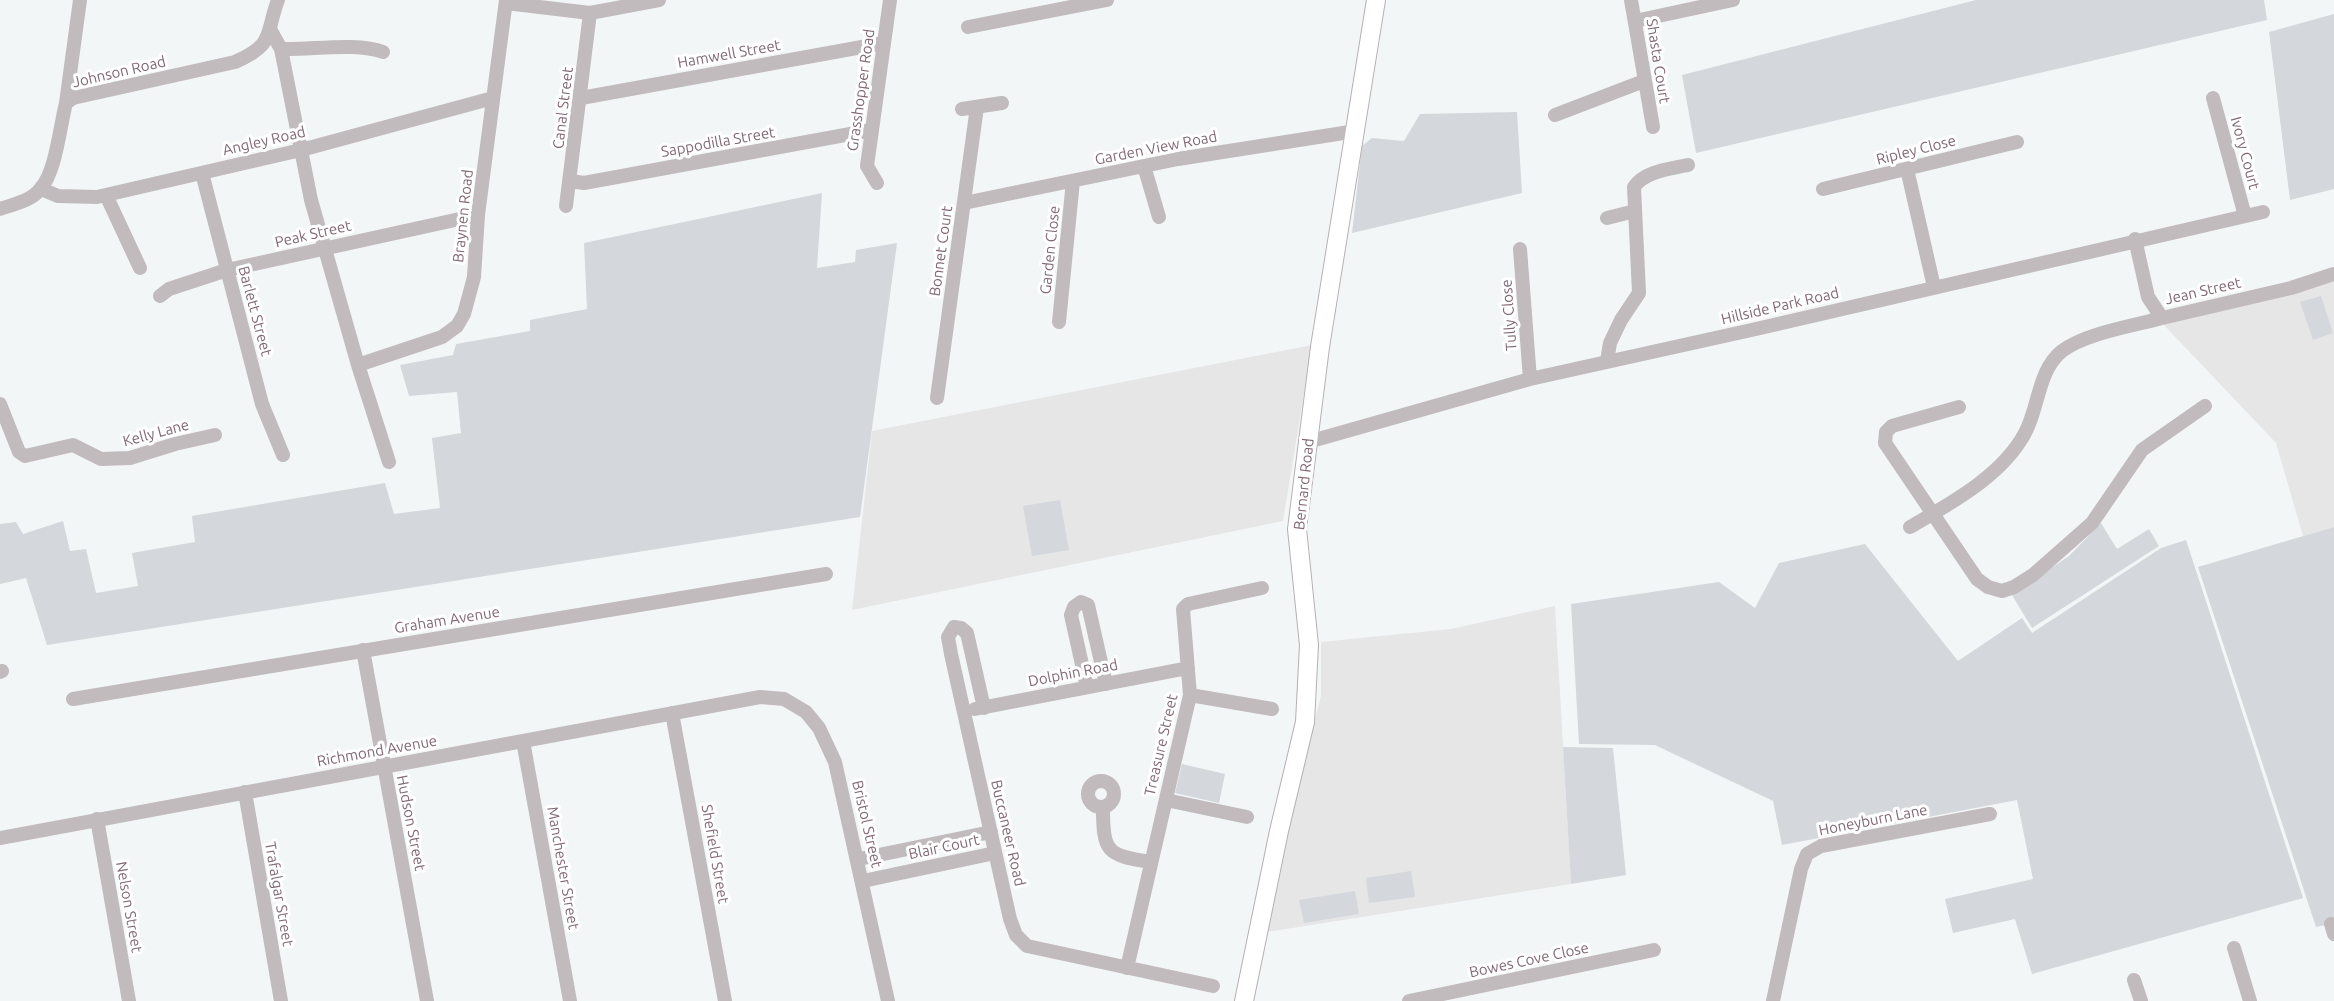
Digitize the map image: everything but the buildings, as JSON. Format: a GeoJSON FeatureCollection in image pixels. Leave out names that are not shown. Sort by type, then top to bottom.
{"type":"FeatureCollection","features":[{"type":"Feature","properties":{"kind":"main road","name":"Bernard Road"},"geometry":{"type":"LineString","coordinates":[[1244,1001],[1279,831],[1305,722],[1309,645],[1297,529],[1320,347],[1376,0]]}},
{"type":"Feature","properties":{"kind":"street"},"geometry":{"type":"LineString","coordinates":[[66,103],[80,0]]}},
{"type":"Feature","properties":{"kind":"street"},"geometry":{"type":"LineString","coordinates":[[278,0],[271,31],[281,49],[324,248],[389,462]]}},
{"type":"Feature","properties":{"kind":"street"},"geometry":{"type":"LineString","coordinates":[[506,2],[590,13],[659,0]]}},
{"type":"Feature","properties":{"kind":"street","name":"Grasshopper Road"},"geometry":{"type":"LineString","coordinates":[[878,183],[867,166],[890,0]]}},
{"type":"Feature","properties":{"kind":"street"},"geometry":{"type":"LineString","coordinates":[[968,27],[1107,0]]}},
{"type":"Feature","properties":{"kind":"street","name":"Shasta Court"},"geometry":{"type":"LineString","coordinates":[[1631,0],[1653,127]]}},
{"type":"Feature","properties":{"kind":"street"},"geometry":{"type":"LineString","coordinates":[[1635,21],[1733,0]]}},
{"type":"Feature","properties":{"kind":"street","name":"Braynen Road"},"geometry":{"type":"LineString","coordinates":[[358,365],[442,337],[457,326],[464,314],[474,277],[478,214],[506,2]]}},
{"type":"Feature","properties":{"kind":"street","name":"Canal Street"},"geometry":{"type":"LineString","coordinates":[[566,206],[590,13]]}},
{"type":"Feature","properties":{"kind":"street","name":"Johnson Road"},"geometry":{"type":"LineString","coordinates":[[41,189],[50,170],[66,103],[79,96],[235,62],[262,45],[271,31]]}},
{"type":"Feature","properties":{"kind":"street","name":"Hamwell Street"},"geometry":{"type":"LineString","coordinates":[[580,98],[884,43]]}},
{"type":"Feature","properties":{"kind":"street"},"geometry":{"type":"LineString","coordinates":[[281,49],[311,50],[368,46],[383,52]]}},
{"type":"Feature","properties":{"kind":"street"},"geometry":{"type":"LineString","coordinates":[[1556,115],[1644,81]]}},
{"type":"Feature","properties":{"kind":"street","name":"Angley Road"},"geometry":{"type":"LineString","coordinates":[[41,189],[58,196],[106,195],[301,150],[493,98]]}},
{"type":"Feature","properties":{"kind":"street","name":"Ivory Court"},"geometry":{"type":"LineString","coordinates":[[2213,98],[2245,216]]}},
{"type":"Feature","properties":{"kind":"street"},"geometry":{"type":"LineString","coordinates":[[962,109],[1002,103]]}},
{"type":"Feature","properties":{"kind":"street","name":"Bonnet Court"},"geometry":{"type":"LineString","coordinates":[[937,398],[977,107]]}},
{"type":"Feature","properties":{"kind":"street","name":"Sappodilla Street"},"geometry":{"type":"LineString","coordinates":[[571,180],[584,183],[872,130]]}},
{"type":"Feature","properties":{"kind":"street","name":"Garden View Road"},"geometry":{"type":"LineString","coordinates":[[964,203],[1144,166],[1356,131]]}},
{"type":"Feature","properties":{"kind":"street","name":"Ripley Close"},"geometry":{"type":"LineString","coordinates":[[1823,189],[2017,142]]}},
{"type":"Feature","properties":{"kind":"street"},"geometry":{"type":"LineString","coordinates":[[1607,361],[1610,343],[1617,327],[1639,293],[1634,187],[1639,179],[1688,165]]}},
{"type":"Feature","properties":{"kind":"street"},"geometry":{"type":"LineString","coordinates":[[1144,166],[1159,217]]}},
{"type":"Feature","properties":{"kind":"street"},"geometry":{"type":"LineString","coordinates":[[1907,169],[1934,287]]}},
{"type":"Feature","properties":{"kind":"street","name":"Barlett Street"},"geometry":{"type":"LineString","coordinates":[[202,173],[262,404],[283,455]]}},
{"type":"Feature","properties":{"kind":"street","name":"Garden Close"},"geometry":{"type":"LineString","coordinates":[[1059,322],[1073,181]]}},
{"type":"Feature","properties":{"kind":"street"},"geometry":{"type":"LineString","coordinates":[[0,209],[24,202],[41,189]]}},
{"type":"Feature","properties":{"kind":"street"},"geometry":{"type":"LineString","coordinates":[[106,195],[140,268]]}},
{"type":"Feature","properties":{"kind":"street"},"geometry":{"type":"LineString","coordinates":[[1607,219],[1635,212]]}},
{"type":"Feature","properties":{"kind":"street","name":"Hillside Park Road"},"geometry":{"type":"LineString","coordinates":[[1308,442],[1530,379],[2135,239],[2263,212]]}},
{"type":"Feature","properties":{"kind":"street","name":"Peak Street"},"geometry":{"type":"LineString","coordinates":[[160,296],[169,289],[227,270],[478,214]]}},
{"type":"Feature","properties":{"kind":"street","name":"Jean Street"},"geometry":{"type":"LineString","coordinates":[[2135,239],[2148,297],[2162,318],[2291,288],[2334,274]]}},
{"type":"Feature","properties":{"kind":"street","name":"Tully Close"},"geometry":{"type":"LineString","coordinates":[[1520,249],[1530,379]]}},
{"type":"Feature","properties":{"kind":"street"},"geometry":{"type":"LineString","coordinates":[[1910,527],[1987,476],[2014,450],[2029,425],[2051,363],[2062,351],[2083,340],[2162,318]]}},
{"type":"Feature","properties":{"kind":"street","name":"Kelly Lane"},"geometry":{"type":"LineString","coordinates":[[0,404],[19,452],[25,456],[73,445],[101,459],[130,459],[175,444],[215,435]]}},
{"type":"Feature","properties":{"kind":"street"},"geometry":{"type":"LineString","coordinates":[[1959,407],[1897,424],[1887,430],[1885,443],[1977,579],[1995,589],[2010,589],[2049,562],[2086,530],[2142,450],[2205,406]]}},
{"type":"Feature","properties":{"kind":"street","name":"Graham Avenue"},"geometry":{"type":"LineString","coordinates":[[74,699],[826,574]]}},
{"type":"Feature","properties":{"kind":"street","name":"Treasure Street"},"geometry":{"type":"LineString","coordinates":[[1127,968],[1190,695],[1181,612],[1185,606],[1262,588]]}},
{"type":"Feature","properties":{"kind":"street"},"geometry":{"type":"LineString","coordinates":[[1087,687],[1071,615],[1074,607],[1081,602],[1088,605],[1093,616],[1106,684]]}},
{"type":"Feature","properties":{"kind":"street","name":"Buccaneer Road"},"geometry":{"type":"LineString","coordinates":[[984,708],[966,633],[961,628],[954,627],[948,637],[964,712],[1013,929],[1023,943],[1214,986]]}},
{"type":"Feature","properties":{"kind":"street","name":"Hudson Street"},"geometry":{"type":"LineString","coordinates":[[363,651],[427,1001]]}},
{"type":"Feature","properties":{"kind":"street","name":"Dolphin Road"},"geometry":{"type":"LineString","coordinates":[[964,712],[1188,668]]}},
{"type":"Feature","properties":{"kind":"street"},"geometry":{"type":"LineString","coordinates":[[1190,695],[1272,709]]}},
{"type":"Feature","properties":{"kind":"street","name":"Richmond Avenue"},"geometry":{"type":"LineString","coordinates":[[0,837],[759,697]]}},
{"type":"Feature","properties":{"kind":"street","name":"Bristol Street"},"geometry":{"type":"LineString","coordinates":[[759,697],[775,697],[792,702],[806,712],[819,728],[835,762],[888,1001]]}},
{"type":"Feature","properties":{"kind":"street","name":"Shefield Street"},"geometry":{"type":"LineString","coordinates":[[672,713],[725,1001]]}},
{"type":"Feature","properties":{"kind":"street","name":"Manchester Street"},"geometry":{"type":"LineString","coordinates":[[523,741],[570,1001]]}},
{"type":"Feature","properties":{"kind":"street","name":"Trafalgar Street"},"geometry":{"type":"LineString","coordinates":[[245,792],[281,1001]]}},
{"type":"Feature","properties":{"kind":"street"},"geometry":{"type":"LineString","coordinates":[[1166,800],[1247,817]]}},
{"type":"Feature","properties":{"kind":"street"},"geometry":{"type":"LineString","coordinates":[[1103,807],[1103,836],[1110,852],[1118,857],[1151,862]]}},
{"type":"Feature","properties":{"kind":"street","name":"Honeyburn Lane"},"geometry":{"type":"LineString","coordinates":[[1773,1001],[1801,868],[1807,854],[1821,846],[1990,814]]}},
{"type":"Feature","properties":{"kind":"street","name":"Nelson Street"},"geometry":{"type":"LineString","coordinates":[[97,819],[129,1001]]}},
{"type":"Feature","properties":{"kind":"street","name":"Blair Court"},"geometry":{"type":"LineString","coordinates":[[858,859],[991,831]]}},
{"type":"Feature","properties":{"kind":"street","name":"Blair Court"},"geometry":{"type":"LineString","coordinates":[[863,881],[996,853]]}},
{"type":"Feature","properties":{"kind":"street"},"geometry":{"type":"LineString","coordinates":[[2234,948],[2250,1001]]}},
{"type":"Feature","properties":{"kind":"street","name":"Bowes Cove Close"},"geometry":{"type":"LineString","coordinates":[[1409,1001],[1654,950]]}},
{"type":"Feature","properties":{"kind":"street"},"geometry":{"type":"LineString","coordinates":[[2134,980],[2141,1001]]}},
{"type":"Feature","properties":{"kind":"shaded area"},"geometry":{"type":"Polygon","coordinates":[[[1976,0],[2264,0],[2267,20],[1696,153],[1682,75],[1976,0]]]}},
{"type":"Feature","properties":{"kind":"shaded area"},"geometry":{"type":"Polygon","coordinates":[[[2334,14],[2334,189],[2290,200],[2269,32],[2334,14]]]}},
{"type":"Feature","properties":{"kind":"shaded area"},"geometry":{"type":"Polygon","coordinates":[[[1517,112],[1522,193],[1352,233],[1362,146],[1372,138],[1404,141],[1420,114],[1517,112]]]}},
{"type":"Feature","properties":{"kind":"shaded area"},"geometry":{"type":"Polygon","coordinates":[[[822,193],[817,268],[855,262],[856,250],[897,243],[860,517],[47,645],[26,578],[0,584],[0,524],[16,522],[23,534],[63,521],[70,551],[86,549],[96,593],[138,586],[132,553],[195,542],[192,516],[385,483],[394,514],[440,508],[432,438],[461,433],[457,392],[409,396],[400,365],[453,355],[456,344],[530,331],[530,320],[587,309],[584,243],[822,193]]]}},
{"type":"Feature","properties":{"kind":"shaded area"},"geometry":{"type":"Polygon","coordinates":[[[2334,280],[2334,527],[2303,536],[2276,443],[2163,324],[2334,280]]]}},
{"type":"Feature","properties":{"kind":"shaded area"},"geometry":{"type":"Polygon","coordinates":[[[2321,296],[2333,333],[2313,340],[2300,302],[2321,296]]]}},
{"type":"Feature","properties":{"kind":"shaded area"},"geometry":{"type":"Polygon","coordinates":[[[1312,345],[1283,521],[852,610],[872,431],[1312,345]]]}},
{"type":"Feature","properties":{"kind":"shaded area"},"geometry":{"type":"Polygon","coordinates":[[[1060,500],[1069,550],[1032,556],[1023,506],[1060,500]]]}},
{"type":"Feature","properties":{"kind":"shaded area"},"geometry":{"type":"Polygon","coordinates":[[[2101,523],[2117,549],[2149,529],[2159,546],[2032,628],[2012,595],[2069,556],[2101,523]]]}},
{"type":"Feature","properties":{"kind":"shaded area"},"geometry":{"type":"Polygon","coordinates":[[[2334,527],[2334,923],[2316,927],[2198,567],[2334,527]]]}},
{"type":"Feature","properties":{"kind":"shaded area"},"geometry":{"type":"Polygon","coordinates":[[[2186,540],[2303,898],[2032,974],[2015,919],[1953,933],[1945,899],[2033,879],[2017,800],[1782,845],[1773,801],[1655,745],[1579,744],[1571,604],[1719,582],[1755,608],[1779,563],[1865,544],[1958,661],[2022,618],[2032,633],[2161,548],[2186,540]]]}},
{"type":"Feature","properties":{"kind":"shaded area"},"geometry":{"type":"Polygon","coordinates":[[[1555,606],[1571,884],[1267,932],[1296,789],[1321,696],[1321,642],[1451,629],[1555,606]]]}},
{"type":"Feature","properties":{"kind":"shaded area"},"geometry":{"type":"Polygon","coordinates":[[[1563,747],[1613,748],[1626,875],[1571,884],[1563,747]]]}},
{"type":"Feature","properties":{"kind":"shaded area"},"geometry":{"type":"Polygon","coordinates":[[[1182,764],[1225,774],[1219,803],[1175,793],[1182,764]]]}},
{"type":"Feature","properties":{"kind":"shaded area"},"geometry":{"type":"Polygon","coordinates":[[[1411,871],[1415,897],[1369,903],[1366,878],[1411,871]]]}},
{"type":"Feature","properties":{"kind":"shaded area"},"geometry":{"type":"Polygon","coordinates":[[[1355,891],[1359,914],[1304,923],[1299,900],[1355,891]]]}}]}
